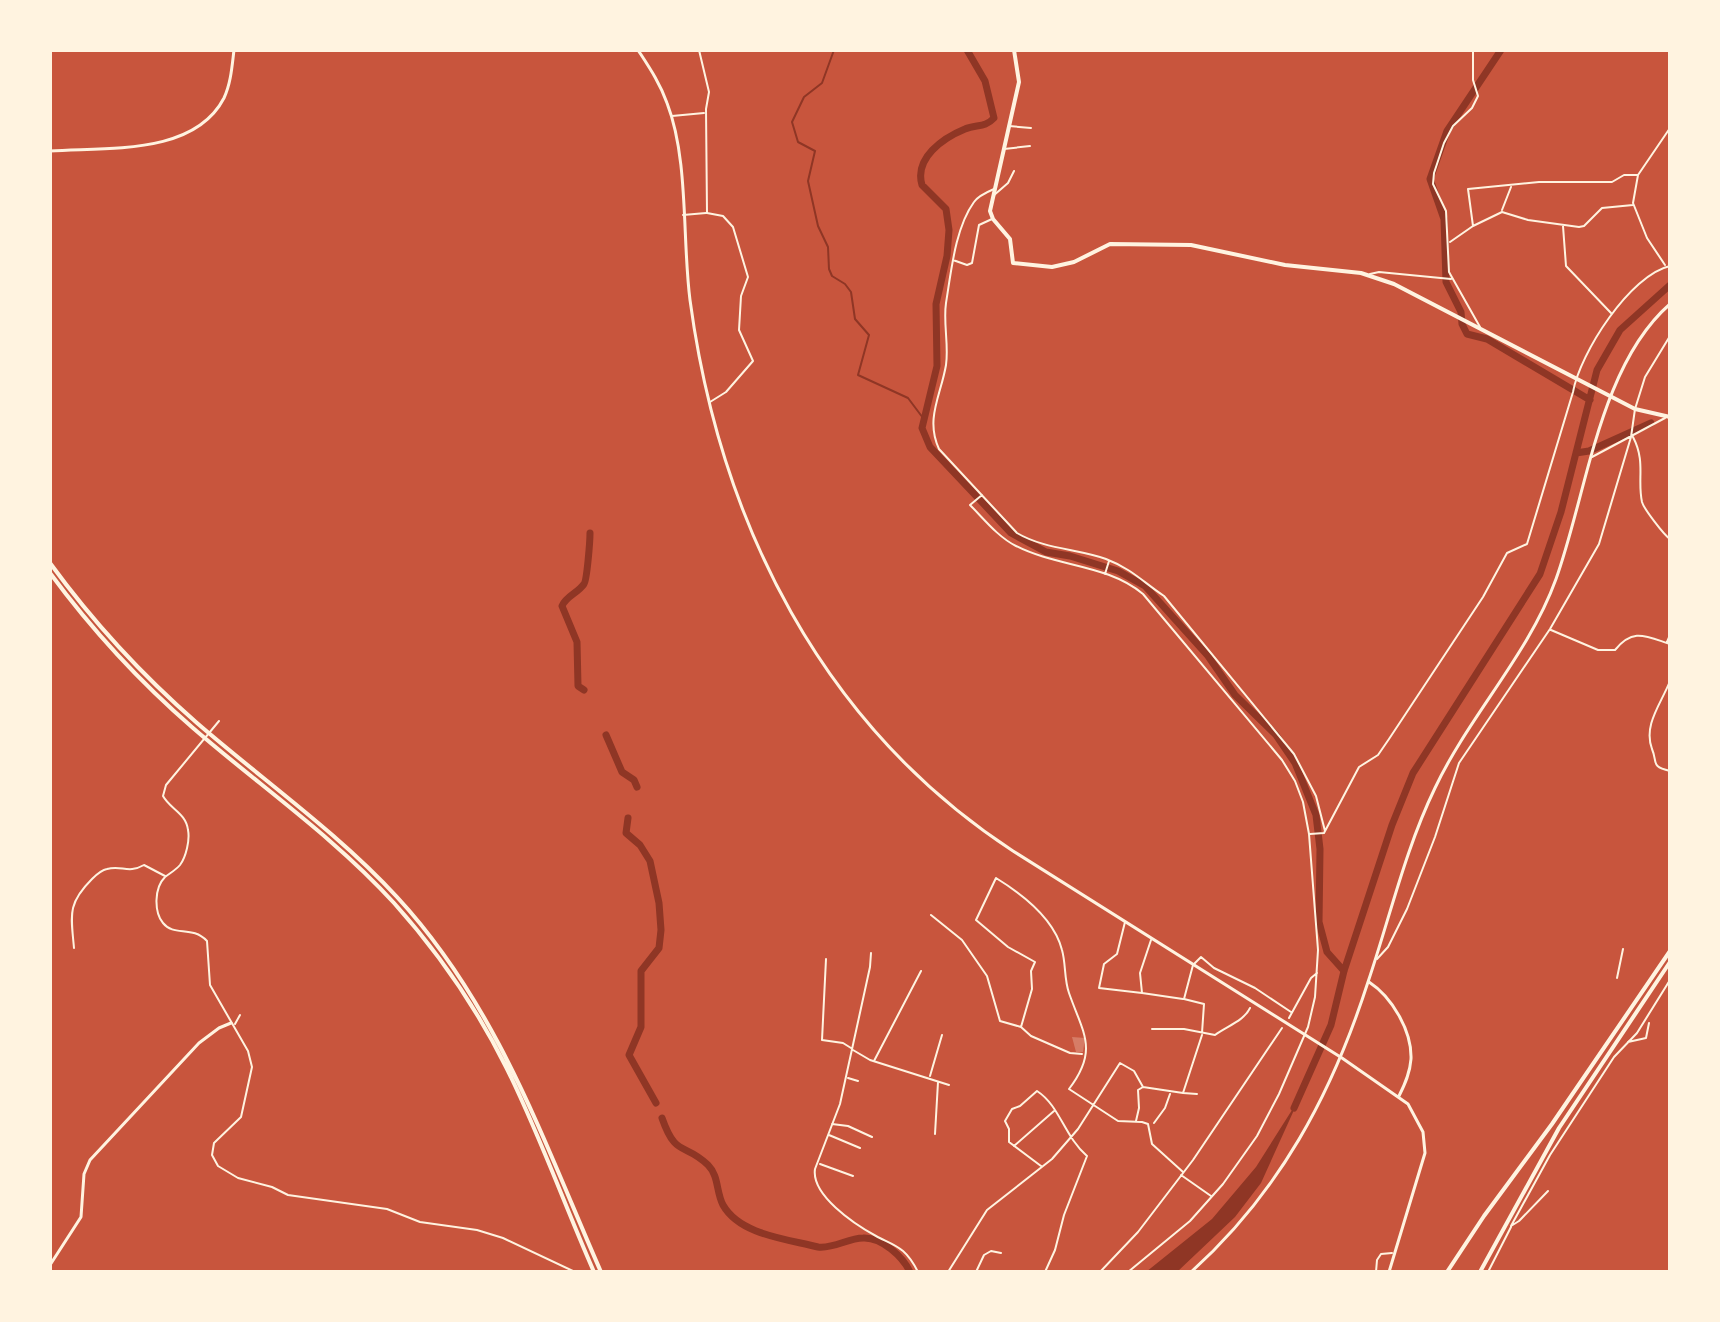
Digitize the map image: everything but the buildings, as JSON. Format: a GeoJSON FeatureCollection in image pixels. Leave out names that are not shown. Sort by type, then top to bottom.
{"type":"FeatureCollection","features":[{"type":"Feature","properties":{"kind":"main road"},"geometry":{"type":"LineString","coordinates":[[1014,50],[1020,77],[990,211],[1010,239],[1013,263],[1052,267],[1074,262],[1110,244],[1166,244],[1195,245],[1285,265],[1369,274],[1635,409],[1668,417]]}},
{"type":"Feature","properties":{"kind":"main road"},"geometry":{"type":"LineString","coordinates":[[50,563],[103,630],[149,679],[354,854],[398,898],[432,939],[462,980],[506,1054],[601,1272]]}},
{"type":"Feature","properties":{"kind":"main road"},"geometry":{"type":"LineString","coordinates":[[50,573],[98,634],[155,694],[340,850],[385,893],[427,942],[471,1005],[506,1067],[594,1272]]}},
{"type":"Feature","properties":{"kind":"main road"},"geometry":{"type":"LineString","coordinates":[[1447,1272],[1670,951]]}},
{"type":"Feature","properties":{"kind":"main road"},"geometry":{"type":"LineString","coordinates":[[1480,1272],[1546,1149],[1670,962]]}},
{"type":"Feature","properties":{"kind":"street"},"geometry":{"type":"LineString","coordinates":[[50,151],[158,143],[192,131],[208,118],[225,96],[234,50]]}},
{"type":"Feature","properties":{"kind":"street"},"geometry":{"type":"LineString","coordinates":[[638,50],[661,86],[672,116],[680,168],[690,300],[710,402],[736,487],[769,569],[808,642],[853,708],[911,772],[962,815],[1013,851],[1342,1058],[1408,1104],[1420,1123],[1425,1138],[1425,1153],[1392,1253],[1389,1272]]}},
{"type":"Feature","properties":{"kind":"street"},"geometry":{"type":"LineString","coordinates":[[699,50],[709,92],[706,113],[707,213]]}},
{"type":"Feature","properties":{"kind":"street"},"geometry":{"type":"LineString","coordinates":[[1473,50],[1474,89],[1477,95],[1472,108],[1453,126],[1444,143],[1433,184],[1446,211],[1449,272],[1481,329]]}},
{"type":"Feature","properties":{"kind":"street"},"geometry":{"type":"LineString","coordinates":[[672,116],[706,113]]}},
{"type":"Feature","properties":{"kind":"street"},"geometry":{"type":"LineString","coordinates":[[1009,126],[1031,128]]}},
{"type":"Feature","properties":{"kind":"street"},"geometry":{"type":"LineString","coordinates":[[1324,832],[1359,767],[1378,755],[1483,597],[1507,553],[1527,544],[1576,379],[1612,314],[1628,294],[1668,266],[1647,238],[1633,205],[1638,175],[1670,128]]}},
{"type":"Feature","properties":{"kind":"street"},"geometry":{"type":"LineString","coordinates":[[1004,148],[1030,146]]}},
{"type":"Feature","properties":{"kind":"street"},"geometry":{"type":"LineString","coordinates":[[992,196],[1008,183],[1014,171]]}},
{"type":"Feature","properties":{"kind":"street"},"geometry":{"type":"LineString","coordinates":[[1473,226],[1468,189],[1612,182],[1624,175],[1638,175]]}},
{"type":"Feature","properties":{"kind":"street"},"geometry":{"type":"LineString","coordinates":[[1502,212],[1512,185]]}},
{"type":"Feature","properties":{"kind":"street"},"geometry":{"type":"LineString","coordinates":[[994,189],[973,202],[957,241],[953,260],[946,303],[946,362],[932,416],[932,427],[941,452],[1006,523],[1023,536],[1109,560],[1145,579],[1164,596],[1291,750],[1313,790],[1324,832]]}},
{"type":"Feature","properties":{"kind":"street"},"geometry":{"type":"LineString","coordinates":[[1449,243],[1473,226],[1502,212],[1563,226],[1584,226],[1605,207],[1633,205]]}},
{"type":"Feature","properties":{"kind":"street"},"geometry":{"type":"LineString","coordinates":[[683,215],[707,213],[723,216],[733,227],[748,277],[741,296],[739,330],[753,361],[726,392],[710,402]]}},
{"type":"Feature","properties":{"kind":"street"},"geometry":{"type":"LineString","coordinates":[[953,260],[967,265],[972,263],[979,225],[993,219]]}},
{"type":"Feature","properties":{"kind":"street"},"geometry":{"type":"LineString","coordinates":[[1563,226],[1566,266],[1612,314]]}},
{"type":"Feature","properties":{"kind":"street"},"geometry":{"type":"LineString","coordinates":[[1369,274],[1401,274],[1455,282]]}},
{"type":"Feature","properties":{"kind":"street"},"geometry":{"type":"LineString","coordinates":[[1394,284],[1401,274]]}},
{"type":"Feature","properties":{"kind":"street"},"geometry":{"type":"LineString","coordinates":[[1191,1272],[1246,1217],[1296,1147],[1338,1059],[1370,980],[1416,833],[1435,787],[1552,589],[1610,394],[1634,345],[1670,304]]}},
{"type":"Feature","properties":{"kind":"street"},"geometry":{"type":"LineString","coordinates":[[1374,962],[1388,947],[1407,909],[1459,763],[1550,629],[1599,544],[1632,436],[1635,409],[1648,371],[1670,336]]}},
{"type":"Feature","properties":{"kind":"street"},"geometry":{"type":"LineString","coordinates":[[1593,455],[1668,417]]}},
{"type":"Feature","properties":{"kind":"street"},"geometry":{"type":"LineString","coordinates":[[1632,436],[1641,459],[1642,503],[1662,533],[1670,539]]}},
{"type":"Feature","properties":{"kind":"street"},"geometry":{"type":"LineString","coordinates":[[982,495],[970,505],[1006,542],[1125,581],[1143,594],[1282,760],[1298,790],[1310,834],[1318,939],[1313,1010],[1279,1094],[1257,1136],[1212,1196],[1175,1235],[1128,1272]]}},
{"type":"Feature","properties":{"kind":"street"},"geometry":{"type":"LineString","coordinates":[[1105,575],[1109,560]]}},
{"type":"Feature","properties":{"kind":"street"},"geometry":{"type":"LineString","coordinates":[[1550,629],[1598,650],[1610,652],[1625,637],[1632,635],[1668,644],[1670,635]]}},
{"type":"Feature","properties":{"kind":"street"},"geometry":{"type":"LineString","coordinates":[[1670,681],[1655,710],[1648,736],[1653,760],[1662,769],[1670,771]]}},
{"type":"Feature","properties":{"kind":"street"},"geometry":{"type":"LineString","coordinates":[[219,722],[166,783],[163,793],[169,805],[184,816],[188,832],[184,858],[166,876],[157,894],[160,919],[170,929],[195,932],[207,941],[210,985],[249,1054],[251,1074],[241,1117],[214,1143],[214,1160],[224,1172],[288,1195],[387,1209],[420,1222],[477,1230],[503,1238],[575,1272]]}},
{"type":"Feature","properties":{"kind":"street"},"geometry":{"type":"LineString","coordinates":[[1310,834],[1324,832]]}},
{"type":"Feature","properties":{"kind":"street"},"geometry":{"type":"LineString","coordinates":[[74,948],[72,903],[98,873],[110,868],[134,870],[144,865],[166,876]]}},
{"type":"Feature","properties":{"kind":"street"},"geometry":{"type":"LineString","coordinates":[[1021,1027],[1032,989],[1031,971],[1035,962],[1008,947],[976,920],[996,878],[1031,905],[1048,923],[1062,947],[1068,991],[1086,1037],[1083,1071],[1069,1089],[1118,1121],[1145,1122],[1150,1126],[1152,1144],[1182,1174],[1212,1196]]}},
{"type":"Feature","properties":{"kind":"street"},"geometry":{"type":"LineString","coordinates":[[931,915],[962,940],[987,976],[1000,1021],[1021,1027],[1031,1036],[1070,1053],[1083,1055]]}},
{"type":"Feature","properties":{"kind":"street"},"geometry":{"type":"LineString","coordinates":[[1125,922],[1117,954],[1104,964],[1099,988],[1204,1004],[1202,1033],[1183,1093]]}},
{"type":"Feature","properties":{"kind":"street"},"geometry":{"type":"LineString","coordinates":[[1142,993],[1140,973],[1151,939]]}},
{"type":"Feature","properties":{"kind":"street"},"geometry":{"type":"LineString","coordinates":[[1617,978],[1623,949]]}},
{"type":"Feature","properties":{"kind":"street"},"geometry":{"type":"LineString","coordinates":[[871,953],[845,1078],[814,1180],[820,1192],[873,1234],[905,1253],[918,1272]]}},
{"type":"Feature","properties":{"kind":"street"},"geometry":{"type":"LineString","coordinates":[[1184,999],[1193,965],[1201,957],[1214,968],[1291,1012]]}},
{"type":"Feature","properties":{"kind":"street"},"geometry":{"type":"LineString","coordinates":[[826,959],[822,1040],[843,1043],[874,1061],[949,1085]]}},
{"type":"Feature","properties":{"kind":"street"},"geometry":{"type":"LineString","coordinates":[[874,1061],[921,971]]}},
{"type":"Feature","properties":{"kind":"street"},"geometry":{"type":"LineString","coordinates":[[1289,1018],[1311,978],[1317,973]]}},
{"type":"Feature","properties":{"kind":"street"},"geometry":{"type":"LineString","coordinates":[[1370,980],[1389,1000],[1408,1042],[1410,1069],[1399,1096]]}},
{"type":"Feature","properties":{"kind":"street"},"geometry":{"type":"LineString","coordinates":[[1488,1272],[1550,1155],[1614,1057],[1645,1021],[1670,980]]}},
{"type":"Feature","properties":{"kind":"street"},"geometry":{"type":"LineString","coordinates":[[1256,997],[1259,991]]}},
{"type":"Feature","properties":{"kind":"street"},"geometry":{"type":"LineString","coordinates":[[1152,1029],[1184,1029],[1215,1035],[1227,1025],[1245,1017],[1250,1008]]}},
{"type":"Feature","properties":{"kind":"street"},"geometry":{"type":"LineString","coordinates":[[50,1265],[81,1217],[84,1174],[90,1160],[199,1043],[216,1030],[232,1024],[240,1015]]}},
{"type":"Feature","properties":{"kind":"street"},"geometry":{"type":"LineString","coordinates":[[1628,1042],[1646,1038],[1649,1023]]}},
{"type":"Feature","properties":{"kind":"street"},"geometry":{"type":"LineString","coordinates":[[1100,1272],[1138,1232],[1182,1174],[1282,1028]]}},
{"type":"Feature","properties":{"kind":"street"},"geometry":{"type":"LineString","coordinates":[[929,1078],[942,1035]]}},
{"type":"Feature","properties":{"kind":"street"},"geometry":{"type":"LineString","coordinates":[[948,1272],[987,1210],[1070,1139],[1094,1107],[1120,1063],[1134,1071],[1143,1087]]}},
{"type":"Feature","properties":{"kind":"street"},"geometry":{"type":"LineString","coordinates":[[845,1078],[858,1081]]}},
{"type":"Feature","properties":{"kind":"street"},"geometry":{"type":"LineString","coordinates":[[935,1134],[938,1081]]}},
{"type":"Feature","properties":{"kind":"street"},"geometry":{"type":"LineString","coordinates":[[1135,1122],[1139,1108],[1138,1090],[1143,1087],[1197,1094]]}},
{"type":"Feature","properties":{"kind":"street"},"geometry":{"type":"LineString","coordinates":[[1042,1166],[1008,1141],[1009,1130],[1005,1121],[1012,1109],[1022,1106],[1038,1091],[1055,1110],[1070,1139],[1087,1156],[1045,1272]]}},
{"type":"Feature","properties":{"kind":"street"},"geometry":{"type":"LineString","coordinates":[[1154,1123],[1171,1093]]}},
{"type":"Feature","properties":{"kind":"street"},"geometry":{"type":"LineString","coordinates":[[1014,1146],[1055,1110]]}},
{"type":"Feature","properties":{"kind":"street"},"geometry":{"type":"LineString","coordinates":[[832,1124],[848,1126],[872,1137]]}},
{"type":"Feature","properties":{"kind":"street"},"geometry":{"type":"LineString","coordinates":[[829,1135],[860,1148]]}},
{"type":"Feature","properties":{"kind":"street"},"geometry":{"type":"LineString","coordinates":[[818,1164],[853,1176]]}},
{"type":"Feature","properties":{"kind":"street"},"geometry":{"type":"LineString","coordinates":[[1511,1226],[1548,1191]]}},
{"type":"Feature","properties":{"kind":"street"},"geometry":{"type":"LineString","coordinates":[[976,1272],[984,1255],[992,1251],[1001,1253]]}},
{"type":"Feature","properties":{"kind":"street"},"geometry":{"type":"LineString","coordinates":[[1376,1272],[1381,1254],[1392,1253]]}},
{"type":"Feature","properties":{"kind":"shaded area"},"geometry":{"type":"Polygon","coordinates":[[[1299,1099],[1261,1183],[1235,1217],[1177,1272],[1146,1272],[1212,1219],[1256,1167],[1299,1099]]]}},
{"type":"Feature","properties":{"kind":"waterway"},"geometry":{"type":"LineString","coordinates":[[834,50],[822,83],[804,97],[792,122],[798,142],[815,151],[808,181],[818,226],[828,247],[829,269],[832,276],[851,292],[855,319],[869,335],[858,375],[908,398],[923,418]]}},
{"type":"Feature","properties":{"kind":"waterway"},"geometry":{"type":"LineString","coordinates":[[967,50],[985,81],[994,118],[948,138],[932,150],[922,166],[922,185],[946,209],[949,230],[947,256],[936,304],[937,366],[922,428],[930,447],[1011,533],[1046,552],[1118,571],[1145,586],[1208,656],[1235,695],[1276,735],[1295,763],[1316,815],[1320,849],[1319,922],[1327,952],[1344,971]]}},
{"type":"Feature","properties":{"kind":"waterway"},"geometry":{"type":"LineString","coordinates":[[1501,50],[1447,131],[1430,179],[1444,219],[1446,282],[1461,312],[1467,334],[1487,339],[1590,400]]}},
{"type":"Feature","properties":{"kind":"waterway"},"geometry":{"type":"LineString","coordinates":[[1294,1108],[1331,1025],[1344,971],[1392,825],[1413,773],[1540,574],[1561,512],[1597,370],[1620,330],[1670,285]]}},
{"type":"Feature","properties":{"kind":"waterway"},"geometry":{"type":"LineString","coordinates":[[1576,453],[1589,451],[1651,423]]}},
{"type":"Feature","properties":{"kind":"waterway"},"geometry":{"type":"LineString","coordinates":[[584,690],[578,686],[577,642],[562,606],[584,584],[590,533]]}},
{"type":"Feature","properties":{"kind":"waterway"},"geometry":{"type":"LineString","coordinates":[[606,735],[622,772],[634,780],[637,787]]}},
{"type":"Feature","properties":{"kind":"waterway"},"geometry":{"type":"LineString","coordinates":[[628,818],[626,833],[640,845],[650,861],[659,903],[659,948],[641,971],[641,1027],[629,1055],[656,1103]]}},
{"type":"Feature","properties":{"kind":"waterway"},"geometry":{"type":"LineString","coordinates":[[662,1118],[676,1144],[712,1169],[723,1205],[741,1223],[765,1234],[818,1247],[857,1238],[877,1241],[891,1249],[910,1272]]}}]}
